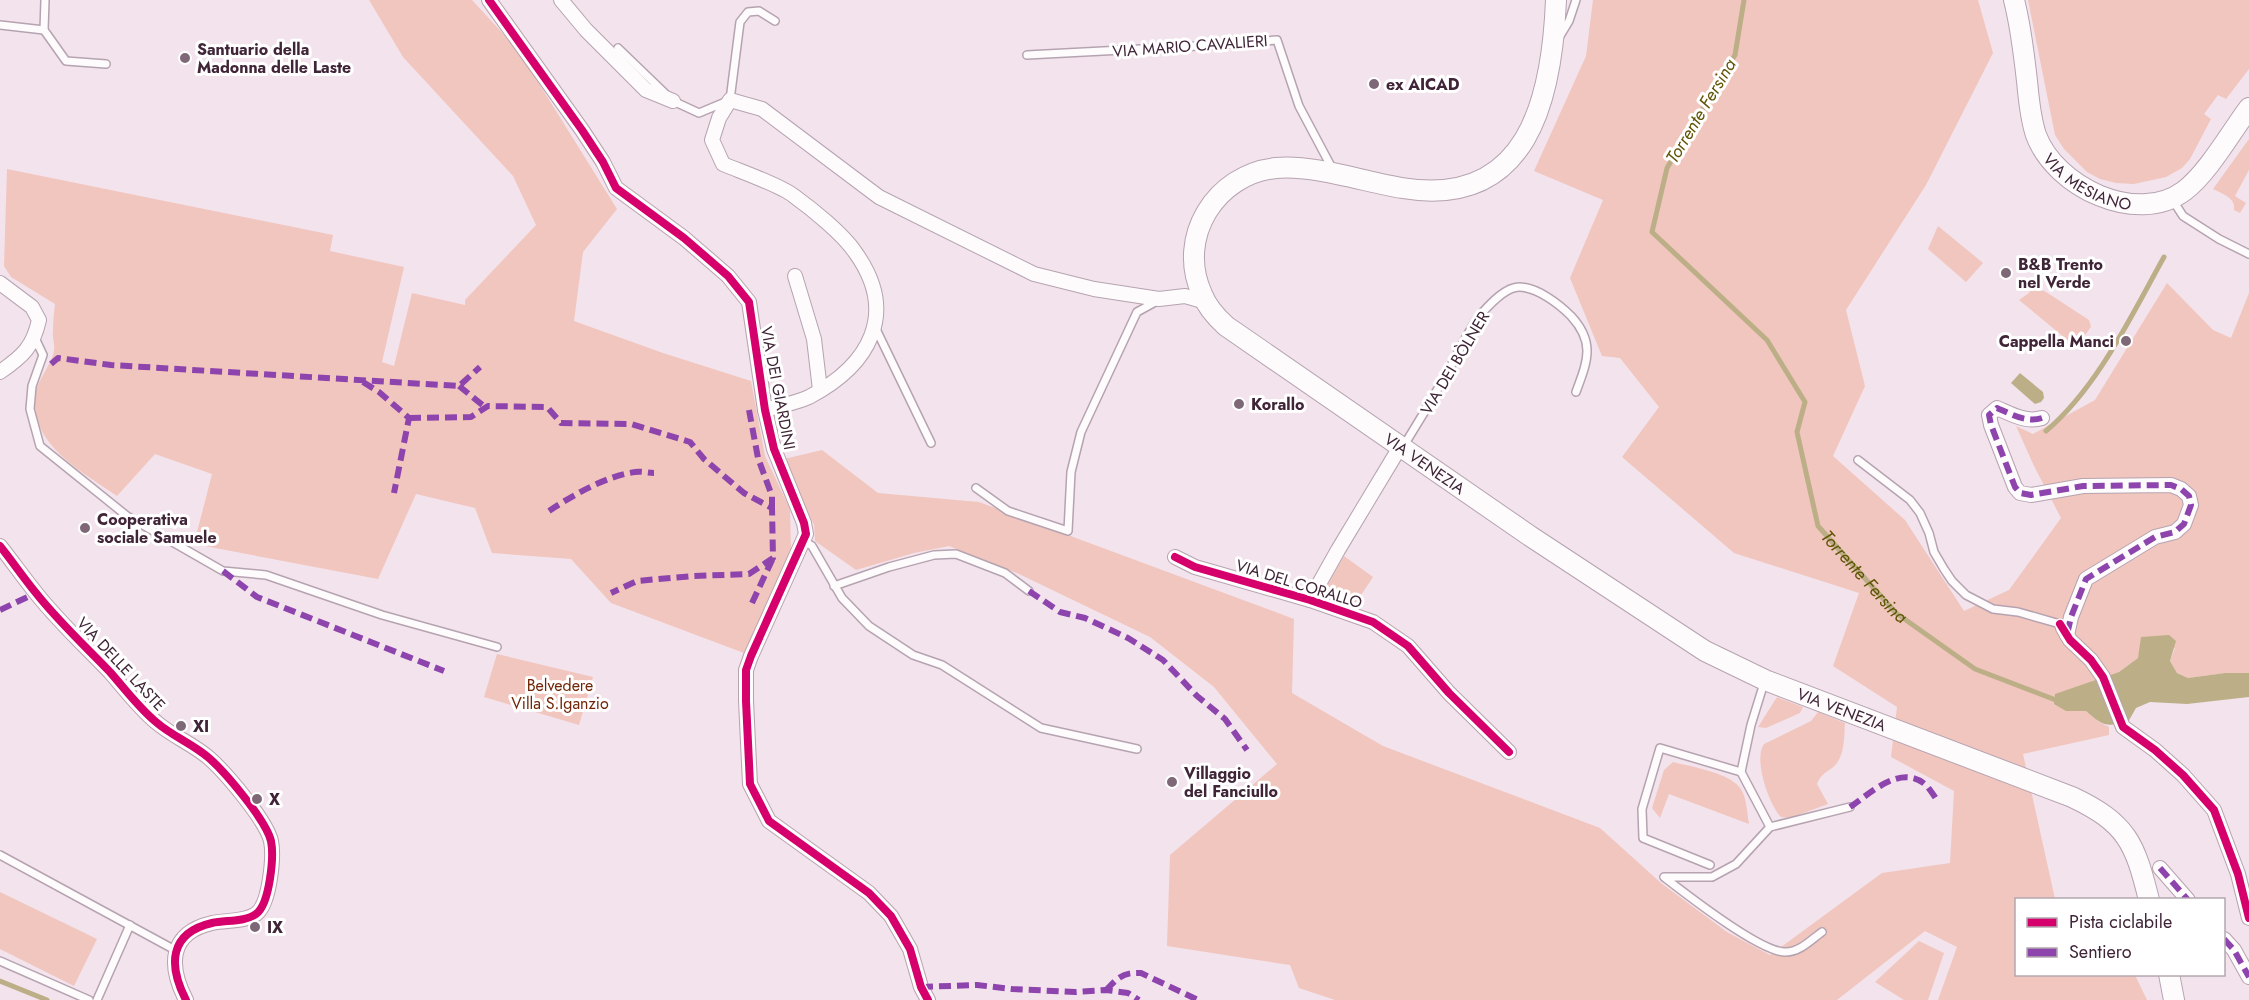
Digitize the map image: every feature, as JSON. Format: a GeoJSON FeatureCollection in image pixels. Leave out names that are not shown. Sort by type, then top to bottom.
{"type":"FeatureCollection","features":[{"type":"Feature","properties":{"kind":"main road","name":"VIA VENEZIA"},"geometry":{"type":"LineString","coordinates":[[1556,0],[1553,48],[1541,104],[1532,130],[1520,148],[1505,163],[1482,179],[1451,189],[1418,190],[1279,167],[1250,174],[1224,190],[1206,211],[1196,233],[1195,274],[1206,302],[1226,326],[1401,448],[1706,651],[1765,680],[2094,807],[2129,838],[2136,852],[2148,898]]}},
{"type":"Feature","properties":{"kind":"main road","name":"VIA MESIANO"},"geometry":{"type":"LineString","coordinates":[[2014,0],[2022,39],[2030,115],[2037,138],[2058,169],[2076,184],[2106,199],[2128,203],[2149,203],[2172,198],[2184,191],[2199,178],[2249,108]]}},
{"type":"Feature","properties":{"kind":"main road"},"geometry":{"type":"LineString","coordinates":[[2169,976],[2174,1000]]}},
{"type":"Feature","properties":{"kind":"street"},"geometry":{"type":"LineString","coordinates":[[561,0],[586,30],[646,90],[673,101]]}},
{"type":"Feature","properties":{"kind":"street","name":"VIA DEI GIARDINI"},"geometry":{"type":"LineString","coordinates":[[488,2],[582,130],[603,162],[616,188],[684,238],[728,276],[748,302],[765,410],[774,449],[804,522],[806,534],[804,541]]}},
{"type":"Feature","properties":{"kind":"street"},"geometry":{"type":"LineString","coordinates":[[765,410],[808,398],[860,360],[875,327],[877,301],[868,275],[855,251],[793,194],[723,164],[712,140],[719,118],[730,100],[762,109],[879,197],[1034,274],[1094,289],[1159,299],[1185,296],[1206,302]]}},
{"type":"Feature","properties":{"kind":"street"},"geometry":{"type":"LineString","coordinates":[[795,276],[814,339],[820,390]]}},
{"type":"Feature","properties":{"kind":"street"},"geometry":{"type":"LineString","coordinates":[[0,283],[32,307],[39,320],[35,339],[20,357],[0,372]]}},
{"type":"Feature","properties":{"kind":"street"},"geometry":{"type":"LineString","coordinates":[[2042,418],[2025,419],[1997,408],[1989,414],[1990,425],[2020,494],[2031,495],[2084,486],[2171,484],[2189,496],[2191,505],[2184,524],[2175,532],[2155,537],[2086,579],[2064,630],[2103,677],[2123,727],[2155,750],[2183,775],[2214,810],[2238,874],[2249,918]]}},
{"type":"Feature","properties":{"kind":"street","name":"VIA DEL CORALLO"},"geometry":{"type":"LineString","coordinates":[[1310,600],[1401,448]]}},
{"type":"Feature","properties":{"kind":"street"},"geometry":{"type":"LineString","coordinates":[[804,541],[746,670],[750,784],[769,821],[869,893],[891,916],[910,949],[921,987],[928,1000]]}},
{"type":"Feature","properties":{"kind":"street","name":"VIA DELLE LASTE"},"geometry":{"type":"LineString","coordinates":[[0,546],[36,593],[156,722],[209,758],[261,818],[268,831],[272,843],[267,899],[263,908],[255,915],[198,928],[180,941],[175,950]]}},
{"type":"Feature","properties":{"kind":"street","name":"VIA DEL CORALLO"},"geometry":{"type":"LineString","coordinates":[[1175,557],[1195,567],[1310,600],[1373,622],[1408,646],[1449,693],[1509,752]]}},
{"type":"Feature","properties":{"kind":"street"},"geometry":{"type":"LineString","coordinates":[[2160,868],[2186,898]]}},
{"type":"Feature","properties":{"kind":"street"},"geometry":{"type":"LineString","coordinates":[[2225,941],[2234,950],[2249,977]]}},
{"type":"Feature","properties":{"kind":"street"},"geometry":{"type":"LineString","coordinates":[[175,950],[180,988],[186,1000]]}},
{"type":"Feature","properties":{"kind":"lane"},"geometry":{"type":"LineString","coordinates":[[45,0],[44,30],[66,61],[106,64]]}},
{"type":"Feature","properties":{"kind":"lane"},"geometry":{"type":"LineString","coordinates":[[1553,48],[1569,21],[1576,0]]}},
{"type":"Feature","properties":{"kind":"lane"},"geometry":{"type":"LineString","coordinates":[[618,48],[673,101],[699,113],[730,100],[740,22],[748,12],[759,11],[775,21]]}},
{"type":"Feature","properties":{"kind":"lane"},"geometry":{"type":"LineString","coordinates":[[0,25],[44,30]]}},
{"type":"Feature","properties":{"kind":"lane","name":"VIA MARIO CAVALIERI"},"geometry":{"type":"LineString","coordinates":[[1027,55],[1277,40],[1299,105],[1336,175]]}},
{"type":"Feature","properties":{"kind":"lane"},"geometry":{"type":"LineString","coordinates":[[2172,198],[2183,216],[2219,239],[2249,254]]}},
{"type":"Feature","properties":{"kind":"lane","name":"VIA DEI BÒLNER"},"geometry":{"type":"LineString","coordinates":[[1401,448],[1425,413],[1481,314],[1506,291],[1512,289],[1520,287],[1537,292],[1557,304],[1571,317],[1584,336],[1588,359],[1576,392]]}},
{"type":"Feature","properties":{"kind":"lane"},"geometry":{"type":"LineString","coordinates":[[976,488],[1008,511],[1068,531],[1071,472],[1081,432],[1137,312],[1159,299]]}},
{"type":"Feature","properties":{"kind":"lane"},"geometry":{"type":"LineString","coordinates":[[875,327],[931,443]]}},
{"type":"Feature","properties":{"kind":"lane"},"geometry":{"type":"LineString","coordinates":[[35,339],[43,355],[32,386],[30,409],[40,446],[127,516],[223,571],[266,575],[382,615],[497,647]]}},
{"type":"Feature","properties":{"kind":"lane"},"geometry":{"type":"LineString","coordinates":[[1858,459],[1910,500],[1920,513],[1944,569],[1966,595],[1993,609],[2018,612],[2064,630]]}},
{"type":"Feature","properties":{"kind":"lane"},"geometry":{"type":"LineString","coordinates":[[804,541],[812,546],[842,598],[869,626],[913,655],[942,665],[1041,728],[1137,749]]}},
{"type":"Feature","properties":{"kind":"lane"},"geometry":{"type":"LineString","coordinates":[[834,586],[934,555],[956,554],[1005,573],[1029,591]]}},
{"type":"Feature","properties":{"kind":"lane"},"geometry":{"type":"LineString","coordinates":[[1765,680],[1751,725],[1741,772],[1770,828]]}},
{"type":"Feature","properties":{"kind":"lane"},"geometry":{"type":"LineString","coordinates":[[1710,865],[1643,838],[1642,808],[1660,748],[1741,772]]}},
{"type":"Feature","properties":{"kind":"lane"},"geometry":{"type":"LineString","coordinates":[[1822,932],[1798,949],[1787,952],[1774,951],[1721,920],[1664,877],[1713,877],[1736,864],[1770,828],[1850,807]]}},
{"type":"Feature","properties":{"kind":"lane"},"geometry":{"type":"LineString","coordinates":[[0,855],[175,950]]}},
{"type":"Feature","properties":{"kind":"lane"},"geometry":{"type":"LineString","coordinates":[[97,1000],[133,927]]}},
{"type":"Feature","properties":{"kind":"lane"},"geometry":{"type":"LineString","coordinates":[[0,961],[88,1000]]}},
{"type":"Feature","properties":{"kind":"green space"},"geometry":{"type":"Polygon","coordinates":[[[369,0],[472,0],[518,50],[617,209],[583,252],[574,321],[751,381],[765,456],[790,509],[791,552],[744,653],[611,603],[571,559],[492,553],[475,508],[416,494],[378,579],[194,544],[212,474],[155,454],[117,496],[62,456],[41,430],[36,414],[35,397],[38,385],[53,355],[55,304],[11,277],[4,266],[7,169],[333,235],[330,251],[404,267],[382,362],[394,366],[412,293],[465,305],[465,300],[536,225],[513,176],[403,57],[369,0]]]}},
{"type":"Feature","properties":{"kind":"green space"},"geometry":{"type":"Polygon","coordinates":[[[1593,0],[1978,0],[1993,53],[1926,185],[1846,310],[1865,386],[1833,456],[1905,520],[1964,611],[2009,590],[2061,518],[2016,426],[2033,434],[2095,400],[2167,283],[2213,330],[2231,338],[2249,293],[2249,673],[2225,673],[2188,678],[2177,673],[2170,661],[2175,648],[2138,658],[2119,672],[2097,680],[2066,711],[2086,711],[2109,727],[2109,735],[2023,754],[2055,898],[2015,898],[2015,976],[2135,976],[2147,1000],[1938,1000],[1957,947],[1925,931],[1837,1000],[1335,1000],[1299,988],[1290,965],[1167,946],[1170,855],[1277,764],[1214,687],[1150,637],[1019,574],[949,546],[914,553],[856,570],[815,541],[814,525],[784,459],[822,450],[878,493],[979,502],[1294,619],[1292,693],[1383,746],[1600,828],[1661,883],[1727,932],[1770,955],[1882,873],[1950,863],[1954,791],[1891,757],[1897,707],[1833,666],[1859,593],[1734,553],[1622,457],[1659,407],[1620,358],[1602,356],[1570,278],[1603,200],[1534,171],[1586,56],[1593,0]]]}},
{"type":"Feature","properties":{"kind":"green space"},"geometry":{"type":"Polygon","coordinates":[[[2028,0],[2249,0],[2249,69],[2226,99],[2218,95],[2204,114],[2211,119],[2190,159],[2182,168],[2166,177],[2134,184],[2100,179],[2087,172],[2064,149],[2055,135],[2028,0]]]}},
{"type":"Feature","properties":{"kind":"green space"},"geometry":{"type":"Polygon","coordinates":[[[2249,139],[2249,170],[2235,196],[2246,203],[2240,213],[2234,210],[2231,199],[2213,189],[2249,139]]]}},
{"type":"Feature","properties":{"kind":"green space"},"geometry":{"type":"Polygon","coordinates":[[[1938,226],[1983,263],[1966,282],[1928,249],[1938,226]]]}},
{"type":"Feature","properties":{"kind":"green space"},"geometry":{"type":"Polygon","coordinates":[[[2032,286],[2046,292],[2089,320],[2091,327],[2076,347],[2019,300],[2029,293],[2032,286]]]}},
{"type":"Feature","properties":{"kind":"green space"},"geometry":{"type":"Polygon","coordinates":[[[1344,556],[1373,577],[1351,610],[1321,597],[1344,556]]]}},
{"type":"Feature","properties":{"kind":"green space","name":"Belvedere Villa S.Iganzio"},"geometry":{"type":"Polygon","coordinates":[[[497,654],[593,677],[579,725],[484,697],[497,654]]]}},
{"type":"Feature","properties":{"kind":"green space"},"geometry":{"type":"Polygon","coordinates":[[[1777,697],[1803,707],[1800,713],[1766,728],[1758,727],[1777,697]]]}},
{"type":"Feature","properties":{"kind":"green space"},"geometry":{"type":"Polygon","coordinates":[[[1818,712],[1845,723],[1840,759],[1821,776],[1817,784],[1828,804],[1790,818],[1781,817],[1767,793],[1761,771],[1761,751],[1764,744],[1811,721],[1818,712]]]}},
{"type":"Feature","properties":{"kind":"green space"},"geometry":{"type":"Polygon","coordinates":[[[1673,762],[1721,775],[1737,785],[1745,799],[1749,824],[1669,794],[1660,818],[1652,808],[1664,770],[1673,762]]]}},
{"type":"Feature","properties":{"kind":"green space"},"geometry":{"type":"Polygon","coordinates":[[[0,892],[97,939],[74,986],[0,949],[0,892]]]}},
{"type":"Feature","properties":{"kind":"green space"},"geometry":{"type":"Polygon","coordinates":[[[1919,941],[1944,953],[1928,1000],[1904,1000],[1875,982],[1919,941]]]}},
{"type":"Feature","properties":{"kind":"shaded area"},"geometry":{"type":"Polygon","coordinates":[[[2020,373],[2043,392],[2044,398],[2041,402],[2035,404],[2011,383],[2020,373]]]}},
{"type":"Feature","properties":{"kind":"shaded area"},"geometry":{"type":"Polygon","coordinates":[[[2169,635],[2176,641],[2170,661],[2177,673],[2188,678],[2225,673],[2249,673],[2249,697],[2187,704],[2150,702],[2136,708],[2128,722],[2114,724],[2105,724],[2096,720],[2086,711],[2066,711],[2054,704],[2055,694],[2119,672],[2138,658],[2141,637],[2169,635]]]}},
{"type":"Feature","properties":{"kind":"waterway","name":"Torrente Fersina"},"geometry":{"type":"LineString","coordinates":[[1744,0],[1735,55],[1667,168],[1652,232],[1767,340],[1805,402],[1797,432],[1818,526],[1896,613],[1975,669],[2061,702]]}},
{"type":"Feature","properties":{"kind":"waterway"},"geometry":{"type":"LineString","coordinates":[[2046,431],[2082,394],[2112,350],[2164,257]]}},
{"type":"Feature","properties":{"kind":"waterway"},"geometry":{"type":"LineString","coordinates":[[0,981],[47,1000]]}},
{"type":"Feature","properties":{"kind":"marked path"},"geometry":{"type":"LineString","coordinates":[[51,364],[58,358],[111,365],[459,386],[480,367]]}},
{"type":"Feature","properties":{"kind":"marked path"},"geometry":{"type":"LineString","coordinates":[[363,382],[379,392],[409,418],[394,493]]}},
{"type":"Feature","properties":{"kind":"marked path"},"geometry":{"type":"LineString","coordinates":[[459,386],[485,407]]}},
{"type":"Feature","properties":{"kind":"marked path"},"geometry":{"type":"LineString","coordinates":[[409,418],[471,417],[488,406],[547,407],[561,423],[631,424],[690,442],[704,459],[744,493],[772,508],[773,558],[749,574],[637,581],[611,593]]}},
{"type":"Feature","properties":{"kind":"marked path"},"geometry":{"type":"LineString","coordinates":[[2042,418],[2024,419],[1997,408],[1989,415],[2015,487],[2020,493],[2031,495],[2083,486],[2171,485],[2181,489],[2189,496],[2191,505],[2184,524],[2175,532],[2155,537],[2086,579],[2071,617],[2067,635]]}},
{"type":"Feature","properties":{"kind":"marked path"},"geometry":{"type":"LineString","coordinates":[[749,410],[758,458],[772,496],[772,508]]}},
{"type":"Feature","properties":{"kind":"marked path"},"geometry":{"type":"LineString","coordinates":[[549,511],[601,482],[635,472],[654,473]]}},
{"type":"Feature","properties":{"kind":"marked path"},"geometry":{"type":"LineString","coordinates":[[752,603],[773,558]]}},
{"type":"Feature","properties":{"kind":"marked path"},"geometry":{"type":"LineString","coordinates":[[223,571],[257,597],[444,671]]}},
{"type":"Feature","properties":{"kind":"marked path"},"geometry":{"type":"LineString","coordinates":[[1029,591],[1060,612],[1085,618],[1128,638],[1163,660],[1197,696],[1225,719],[1247,750]]}},
{"type":"Feature","properties":{"kind":"marked path"},"geometry":{"type":"LineString","coordinates":[[0,610],[36,593]]}},
{"type":"Feature","properties":{"kind":"marked path"},"geometry":{"type":"LineString","coordinates":[[1850,807],[1887,782],[1907,777],[1917,779],[1927,786],[1938,802]]}},
{"type":"Feature","properties":{"kind":"marked path"},"geometry":{"type":"LineString","coordinates":[[2160,868],[2186,898]]}},
{"type":"Feature","properties":{"kind":"marked path"},"geometry":{"type":"LineString","coordinates":[[2225,940],[2234,950],[2249,977]]}},
{"type":"Feature","properties":{"kind":"marked path"},"geometry":{"type":"LineString","coordinates":[[1106,990],[1121,977],[1141,973],[1198,1000]]}},
{"type":"Feature","properties":{"kind":"marked path"},"geometry":{"type":"LineString","coordinates":[[921,987],[977,985],[1075,992],[1106,990],[1128,993],[1139,1000]]}},
{"type":"Feature","properties":{"kind":"cycle path"},"geometry":{"type":"LineString","coordinates":[[489,0],[582,130],[603,162],[616,188],[684,238],[728,276],[749,302],[765,410],[774,449],[804,523],[806,534],[746,670],[750,784],[769,821],[869,893],[891,916],[910,949],[921,987],[928,1000]]}},
{"type":"Feature","properties":{"kind":"cycle path"},"geometry":{"type":"LineString","coordinates":[[0,546],[44,603],[144,711],[162,727],[203,753],[225,774],[268,832],[272,848],[271,868],[268,890],[261,909],[252,917],[212,923],[198,928],[187,934],[180,943],[176,952],[176,975],[186,1000]]}},
{"type":"Feature","properties":{"kind":"cycle path"},"geometry":{"type":"LineString","coordinates":[[1175,557],[1195,567],[1310,600],[1373,622],[1408,646],[1449,693],[1509,752]]}},
{"type":"Feature","properties":{"kind":"cycle path"},"geometry":{"type":"LineString","coordinates":[[2060,624],[2070,640],[2091,660],[2103,677],[2123,727],[2155,750],[2183,775],[2214,810],[2238,874],[2249,918]]}},
{"type":"Feature","properties":{"kind":"place","name":"Santuario della Madonna delle Laste"},"geometry":{"type":"Point","coordinates":[185,58]}},
{"type":"Feature","properties":{"kind":"place","name":"ex AICAD"},"geometry":{"type":"Point","coordinates":[1374,84]}},
{"type":"Feature","properties":{"kind":"place","name":"B&B Trento nel Verde"},"geometry":{"type":"Point","coordinates":[2006,273]}},
{"type":"Feature","properties":{"kind":"place","name":"Cappella Manci"},"geometry":{"type":"Point","coordinates":[2126,341]}},
{"type":"Feature","properties":{"kind":"place","name":"Korallo"},"geometry":{"type":"Point","coordinates":[1239,404]}},
{"type":"Feature","properties":{"kind":"place","name":"Cooperativa sociale Samuele"},"geometry":{"type":"Point","coordinates":[85,528]}},
{"type":"Feature","properties":{"kind":"place","name":"XI"},"geometry":{"type":"Point","coordinates":[181,726]}},
{"type":"Feature","properties":{"kind":"place","name":"Villaggio del Fanciullo"},"geometry":{"type":"Point","coordinates":[1172,782]}},
{"type":"Feature","properties":{"kind":"place","name":"X"},"geometry":{"type":"Point","coordinates":[257,799]}},
{"type":"Feature","properties":{"kind":"place","name":"IX"},"geometry":{"type":"Point","coordinates":[255,927]}}]}
